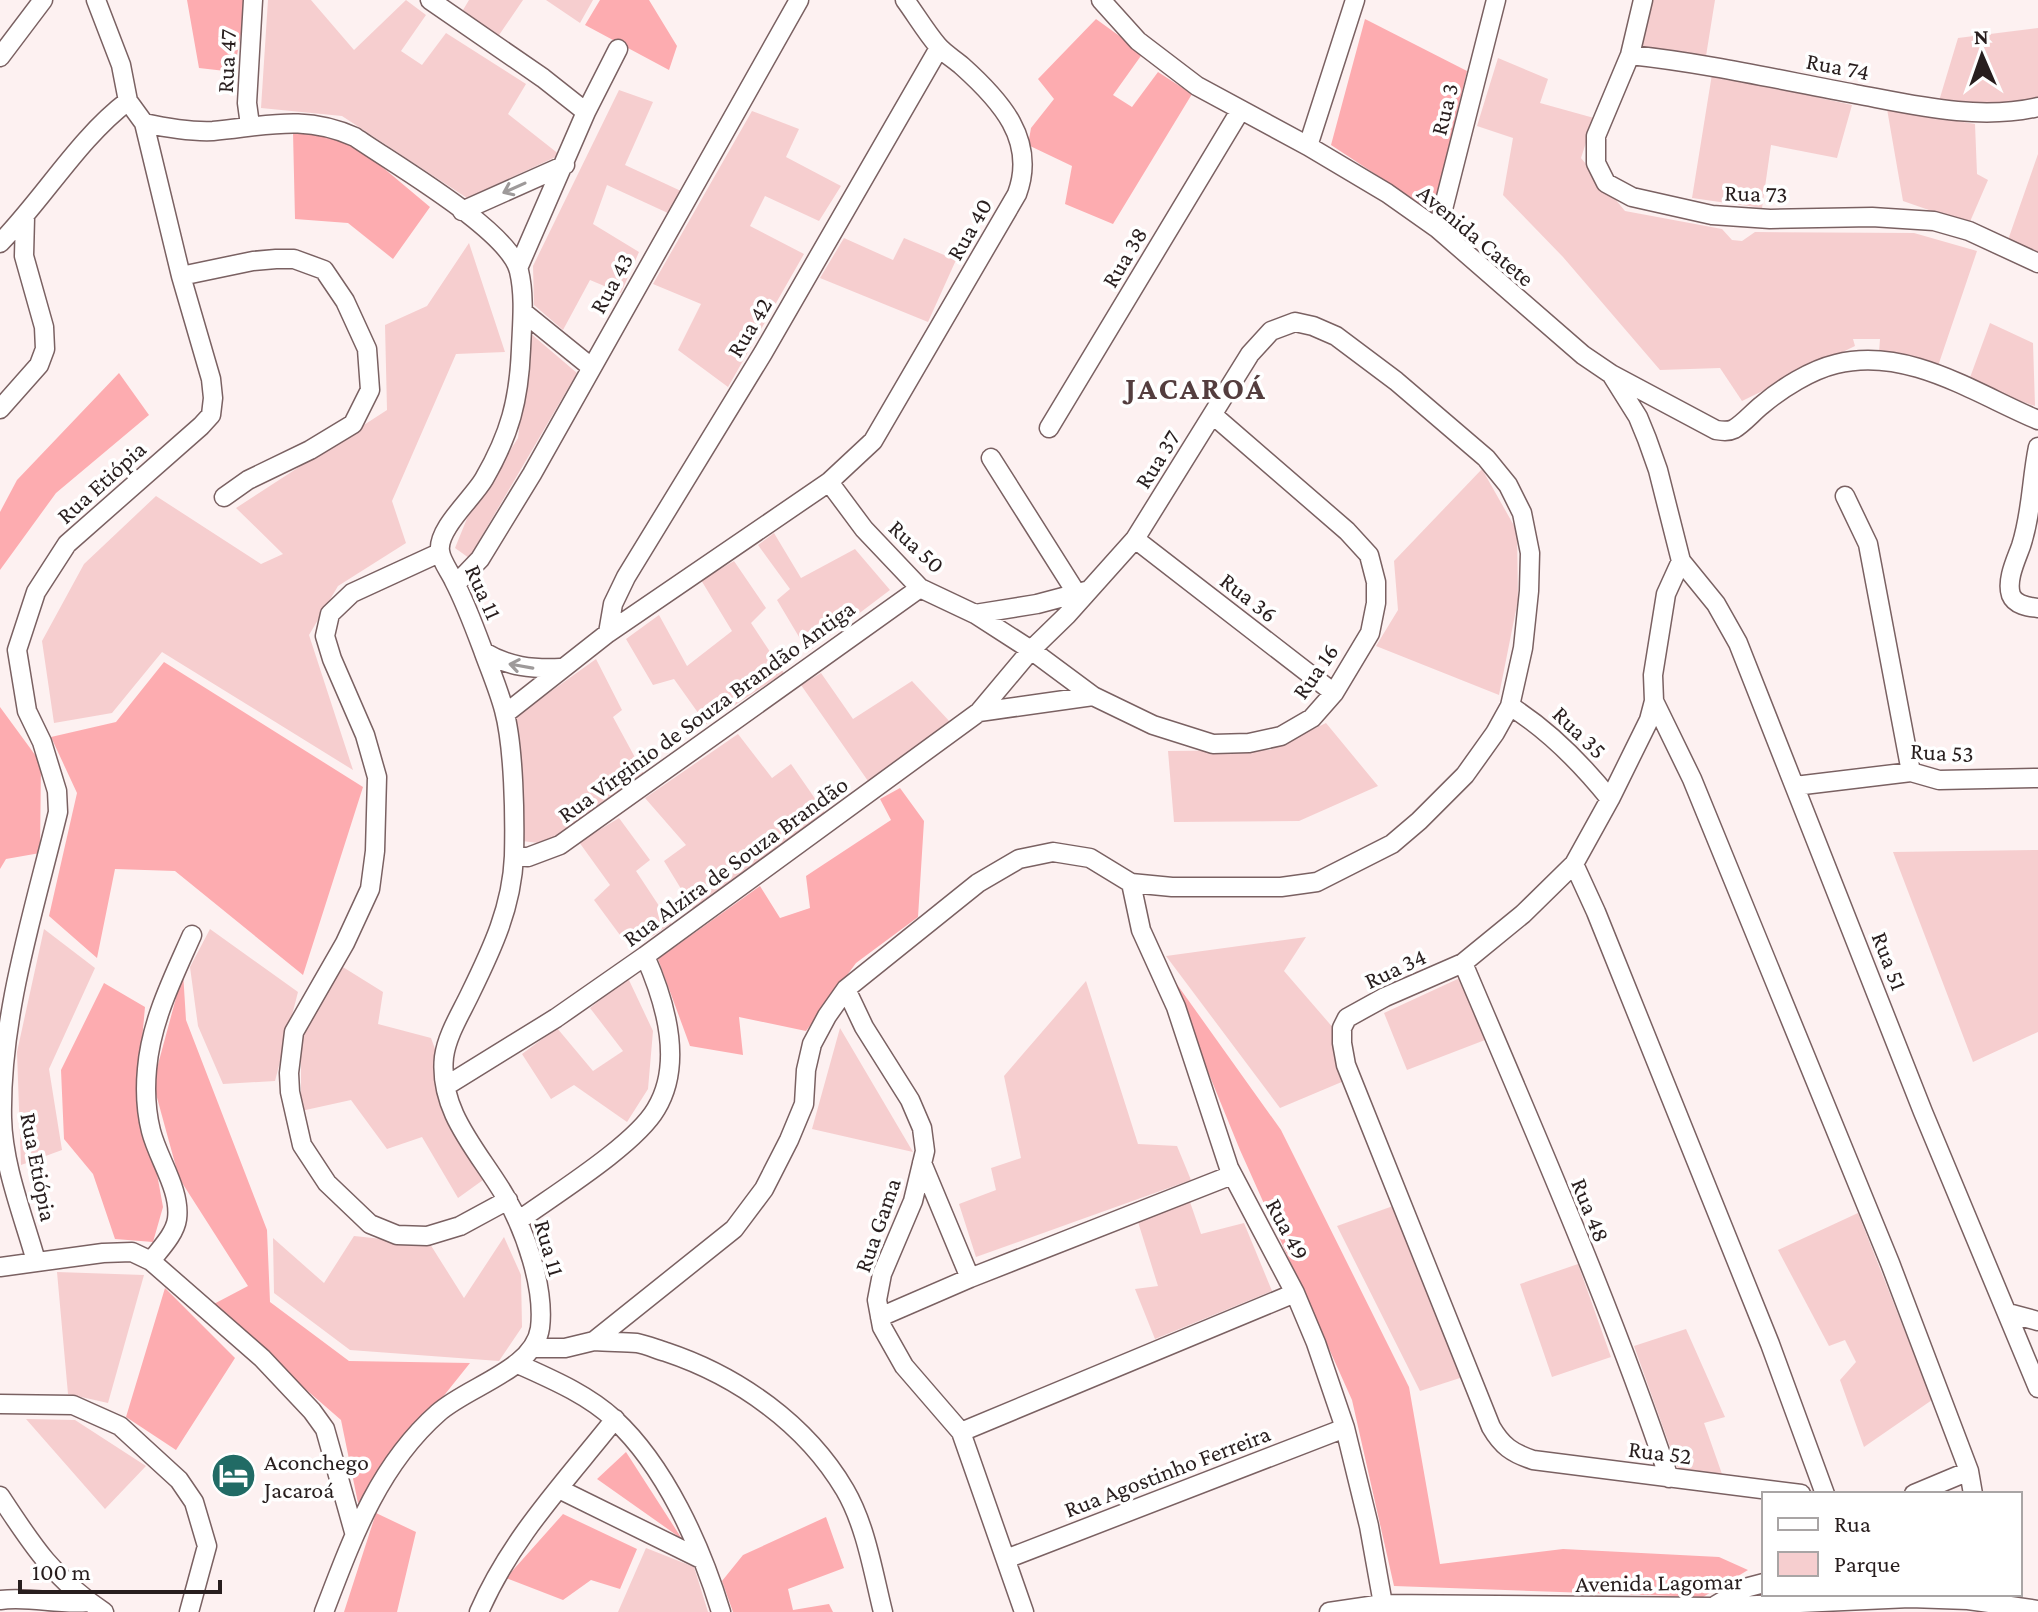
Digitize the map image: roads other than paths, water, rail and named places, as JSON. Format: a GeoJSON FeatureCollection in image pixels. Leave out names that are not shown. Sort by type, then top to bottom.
{"type":"FeatureCollection","features":[{"type":"Feature","properties":{"kind":"street"},"geometry":{"type":"LineString","coordinates":[[0,57],[43,0]]}},
{"type":"Feature","properties":{"kind":"street"},"geometry":{"type":"LineString","coordinates":[[96,0],[121,65],[128,101],[144,123],[211,131],[250,125],[311,123],[333,127],[355,137],[493,234],[519,266],[586,112],[618,49]]}},
{"type":"Feature","properties":{"kind":"street","name":"Rua 47"},"geometry":{"type":"LineString","coordinates":[[250,125],[247,103],[253,0]]}},
{"type":"Feature","properties":{"kind":"street"},"geometry":{"type":"LineString","coordinates":[[430,0],[543,78],[586,112]]}},
{"type":"Feature","properties":{"kind":"street","name":"Rua 43"},"geometry":{"type":"LineString","coordinates":[[456,584],[480,559],[532,474],[799,0]]}},
{"type":"Feature","properties":{"kind":"street","name":"Rua 40"},"geometry":{"type":"LineString","coordinates":[[505,714],[608,633],[829,482],[861,455],[881,429],[1017,194],[1022,179],[1022,146],[994,97],[939,48],[905,0]]}},
{"type":"Feature","properties":{"kind":"street","name":"Avenida Catete"},"geometry":{"type":"LineString","coordinates":[[1101,0],[1138,41],[1197,86],[1308,146],[1387,193],[1438,229],[1540,319],[1611,374],[1638,417],[1655,460],[1681,561]]}},
{"type":"Feature","properties":{"kind":"street","name":"Rua 3"},"geometry":{"type":"LineString","coordinates":[[1438,229],[1496,0]]}},
{"type":"Feature","properties":{"kind":"street","name":"Rua 73"},"geometry":{"type":"LineString","coordinates":[[1643,0],[1630,55],[1596,136],[1596,163],[1606,183],[1632,197],[1712,215],[1770,219],[1872,217],[1934,221],[1969,231],[2038,263]]}},
{"type":"Feature","properties":{"kind":"street"},"geometry":{"type":"LineString","coordinates":[[1308,146],[1349,3]]}},
{"type":"Feature","properties":{"kind":"street","name":"Rua 42"},"geometry":{"type":"LineString","coordinates":[[608,633],[613,604],[626,577],[763,353],[939,48]]}},
{"type":"Feature","properties":{"kind":"street","name":"Rua 74"},"geometry":{"type":"LineString","coordinates":[[1630,55],[1684,60],[1913,105],[1981,113],[2016,112],[2038,107]]}},
{"type":"Feature","properties":{"kind":"street"},"geometry":{"type":"LineString","coordinates":[[0,243],[25,217],[104,119],[128,101]]}},
{"type":"Feature","properties":{"kind":"street","name":"Rua 38"},"geometry":{"type":"LineString","coordinates":[[1049,428],[1240,111]]}},
{"type":"Feature","properties":{"kind":"street","name":"Rua Etiópia"},"geometry":{"type":"LineString","coordinates":[[36,1261],[10,1172],[2,1120],[7,1028],[58,812],[57,791],[42,742],[27,711],[17,650],[36,592],[67,544],[211,415],[213,398],[211,379],[181,276],[144,123]]}},
{"type":"Feature","properties":{"kind":"street"},"geometry":{"type":"LineString","coordinates":[[462,211],[565,165]]}},
{"type":"Feature","properties":{"kind":"street"},"geometry":{"type":"LineString","coordinates":[[0,409],[39,365],[45,349],[44,327],[24,256],[25,217]]}},
{"type":"Feature","properties":{"kind":"street"},"geometry":{"type":"LineString","coordinates":[[0,252],[24,256]]}},
{"type":"Feature","properties":{"kind":"street"},"geometry":{"type":"LineString","coordinates":[[181,276],[276,259],[294,259],[324,270],[345,301],[367,349],[370,390],[353,424],[310,450],[248,480],[224,497]]}},
{"type":"Feature","properties":{"kind":"street","name":"Rua 11"},"geometry":{"type":"LineString","coordinates":[[519,266],[523,312],[520,387],[512,423],[479,487],[442,536],[439,553],[456,584],[484,652],[505,714],[512,778],[514,856],[509,897],[496,941],[452,1030],[444,1057],[446,1086],[461,1130],[508,1200],[525,1236],[538,1293],[540,1326],[534,1348]]}},
{"type":"Feature","properties":{"kind":"street"},"geometry":{"type":"LineString","coordinates":[[523,312],[591,367]]}},
{"type":"Feature","properties":{"kind":"street","name":"Rua 37"},"geometry":{"type":"LineString","coordinates":[[1031,650],[1135,539],[1259,342],[1271,331],[1295,322],[1336,336],[1396,381],[1486,458],[1508,485],[1522,513],[1530,553],[1523,648],[1510,706]]}},
{"type":"Feature","properties":{"kind":"street"},"geometry":{"type":"LineString","coordinates":[[1611,374],[1716,430],[1734,429],[1766,402],[1810,374],[1838,363],[1879,361],[1923,368],[2038,420]]}},
{"type":"Feature","properties":{"kind":"street","name":"Rua 16"},"geometry":{"type":"LineString","coordinates":[[1031,650],[1093,696],[1153,725],[1213,744],[1249,743],[1281,736],[1312,718],[1334,693],[1370,633],[1376,603],[1376,582],[1369,555],[1347,531],[1213,415]]}},
{"type":"Feature","properties":{"kind":"street"},"geometry":{"type":"LineString","coordinates":[[2038,447],[2031,511],[2010,585],[2017,603],[2038,608]]}},
{"type":"Feature","properties":{"kind":"street"},"geometry":{"type":"LineString","coordinates":[[975,614],[1037,604],[1084,592],[991,458]]}},
{"type":"Feature","properties":{"kind":"street","name":"Rua 50"},"geometry":{"type":"LineString","coordinates":[[829,482],[864,529],[920,588],[975,614],[1031,650]]}},
{"type":"Feature","properties":{"kind":"street"},"geometry":{"type":"LineString","coordinates":[[1845,496],[1868,544],[1911,772]]}},
{"type":"Feature","properties":{"kind":"street","name":"Rua 36"},"geometry":{"type":"LineString","coordinates":[[1135,539],[1334,693]]}},
{"type":"Feature","properties":{"kind":"street"},"geometry":{"type":"LineString","coordinates":[[439,553],[352,593],[330,614],[325,636],[365,735],[377,777],[375,851],[370,889],[345,943],[294,1032],[290,1092],[302,1145],[327,1183],[370,1224],[397,1235],[427,1236],[460,1226],[508,1200]]}},
{"type":"Feature","properties":{"kind":"street","name":"Rua 34"},"geometry":{"type":"LineString","coordinates":[[1513,1454],[1500,1443],[1491,1427],[1346,1065],[1342,1028],[1347,1018],[1385,997],[1463,963],[1523,914],[1574,864],[1640,742],[1654,701],[1653,675],[1666,594],[1681,561]]}},
{"type":"Feature","properties":{"kind":"street","name":"Rua 51"},"geometry":{"type":"LineString","coordinates":[[1681,561],[1716,604],[1738,643],[1923,1112],[2038,1388]]}},
{"type":"Feature","properties":{"kind":"street","name":"Rua Virginio de Souza Brandão Antiga"},"geometry":{"type":"LineString","coordinates":[[514,856],[528,857],[560,845],[920,588]]}},
{"type":"Feature","properties":{"kind":"street","name":"Rua Alzira de Souza Brandão"},"geometry":{"type":"LineString","coordinates":[[446,1086],[556,1018],[645,956],[979,712],[1031,650]]}},
{"type":"Feature","properties":{"kind":"street"},"geometry":{"type":"LineString","coordinates":[[484,652],[502,663],[560,668]]}},
{"type":"Feature","properties":{"kind":"street"},"geometry":{"type":"LineString","coordinates":[[979,712],[1093,696]]}},
{"type":"Feature","properties":{"kind":"street"},"geometry":{"type":"LineString","coordinates":[[1654,701],[1692,779],[1890,1263],[1969,1471],[1973,1492]]}},
{"type":"Feature","properties":{"kind":"street"},"geometry":{"type":"LineString","coordinates":[[594,1341],[734,1229],[753,1207],[783,1152],[804,1104],[806,1070],[812,1044],[846,989],[978,883],[1019,859],[1053,852],[1090,858],[1131,883],[1172,887],[1281,887],[1317,882],[1392,844],[1419,821],[1465,775],[1510,706]]}},
{"type":"Feature","properties":{"kind":"street","name":"Rua 35"},"geometry":{"type":"LineString","coordinates":[[1510,706],[1536,722],[1559,742],[1610,799]]}},
{"type":"Feature","properties":{"kind":"street","name":"Rua 53"},"geometry":{"type":"LineString","coordinates":[[1795,786],[1911,772],[1939,780],[2038,778]]}},
{"type":"Feature","properties":{"kind":"street"},"geometry":{"type":"LineString","coordinates":[[1574,864],[1770,1344],[1824,1492]]}},
{"type":"Feature","properties":{"kind":"street","name":"Rua 49"},"geometry":{"type":"LineString","coordinates":[[1131,883],[1141,930],[1176,1007],[1232,1175],[1295,1293],[1316,1343],[1345,1428],[1369,1526],[1383,1604]]}},
{"type":"Feature","properties":{"kind":"street"},"geometry":{"type":"LineString","coordinates":[[151,1261],[177,1221],[177,1202],[151,1133],[147,1108],[147,1068],[160,1006],[192,935]]}},
{"type":"Feature","properties":{"kind":"street"},"geometry":{"type":"LineString","coordinates":[[518,1221],[629,1140],[656,1110],[665,1087],[670,1060],[668,1028],[659,989],[645,956]]}},
{"type":"Feature","properties":{"kind":"street","name":"Rua 48"},"geometry":{"type":"LineString","coordinates":[[1463,963],[1546,1161],[1669,1478]]}},
{"type":"Feature","properties":{"kind":"street","name":"Rua Gama"},"geometry":{"type":"LineString","coordinates":[[846,989],[864,1027],[910,1100],[922,1128],[925,1151],[913,1201],[882,1274],[877,1300],[882,1327],[904,1366],[961,1432],[1024,1612]]}},
{"type":"Feature","properties":{"kind":"street"},"geometry":{"type":"LineString","coordinates":[[922,1163],[970,1278]]}},
{"type":"Feature","properties":{"kind":"street"},"geometry":{"type":"LineString","coordinates":[[880,1317],[970,1278],[1232,1175]]}},
{"type":"Feature","properties":{"kind":"street"},"geometry":{"type":"LineString","coordinates":[[0,1267],[103,1253],[132,1252],[151,1261],[262,1358],[312,1411],[325,1429],[354,1532]]}},
{"type":"Feature","properties":{"kind":"street"},"geometry":{"type":"LineString","coordinates":[[961,1432],[1295,1293]]}},
{"type":"Feature","properties":{"kind":"street"},"geometry":{"type":"LineString","coordinates":[[2008,1313],[2038,1321]]}},
{"type":"Feature","properties":{"kind":"street"},"geometry":{"type":"LineString","coordinates":[[324,1612],[354,1532],[383,1477],[406,1444],[440,1410],[472,1388],[518,1364],[534,1348],[565,1348],[594,1341],[639,1344],[678,1356],[720,1374],[776,1410],[821,1454],[847,1492],[865,1539],[883,1612]]}},
{"type":"Feature","properties":{"kind":"street"},"geometry":{"type":"LineString","coordinates":[[518,1364],[587,1398],[615,1419],[668,1487],[721,1612]]}},
{"type":"Feature","properties":{"kind":"street"},"geometry":{"type":"LineString","coordinates":[[0,1404],[73,1405],[120,1426],[179,1480],[194,1502],[207,1546],[189,1612]]}},
{"type":"Feature","properties":{"kind":"street"},"geometry":{"type":"LineString","coordinates":[[481,1611],[499,1568],[521,1535],[615,1419]]}},
{"type":"Feature","properties":{"kind":"street","name":"Rua Agostinho Ferreira"},"geometry":{"type":"LineString","coordinates":[[1006,1559],[1345,1428]]}},
{"type":"Feature","properties":{"kind":"street","name":"Rua 52"},"geometry":{"type":"LineString","coordinates":[[1513,1454],[1533,1460],[1784,1492]]}},
{"type":"Feature","properties":{"kind":"street"},"geometry":{"type":"LineString","coordinates":[[1919,1492],[1969,1471]]}},
{"type":"Feature","properties":{"kind":"street"},"geometry":{"type":"LineString","coordinates":[[559,1489],[701,1559]]}},
{"type":"Feature","properties":{"kind":"street"},"geometry":{"type":"LineString","coordinates":[[0,1496],[47,1565],[96,1607]]}},
{"type":"Feature","properties":{"kind":"street"},"geometry":{"type":"LineString","coordinates":[[1712,1607],[1745,1588],[1762,1584]]}},
{"type":"Feature","properties":{"kind":"street"},"geometry":{"type":"LineString","coordinates":[[0,1600],[37,1598],[96,1607]]}},
{"type":"Feature","properties":{"kind":"street","name":"Avenida Lagomar"},"geometry":{"type":"LineString","coordinates":[[1329,1612],[1383,1604],[1712,1607],[1910,1598],[1968,1600],[2038,1610]]}},
{"type":"Feature","properties":{"kind":"place","name":"Aconchego Jacaroá"},"geometry":{"type":"Point","coordinates":[233,1475]}},
{"type":"Feature","properties":{"kind":"district","name":"JACAROÁ"},"geometry":{"type":"Point","coordinates":[1196,388]}}]}
